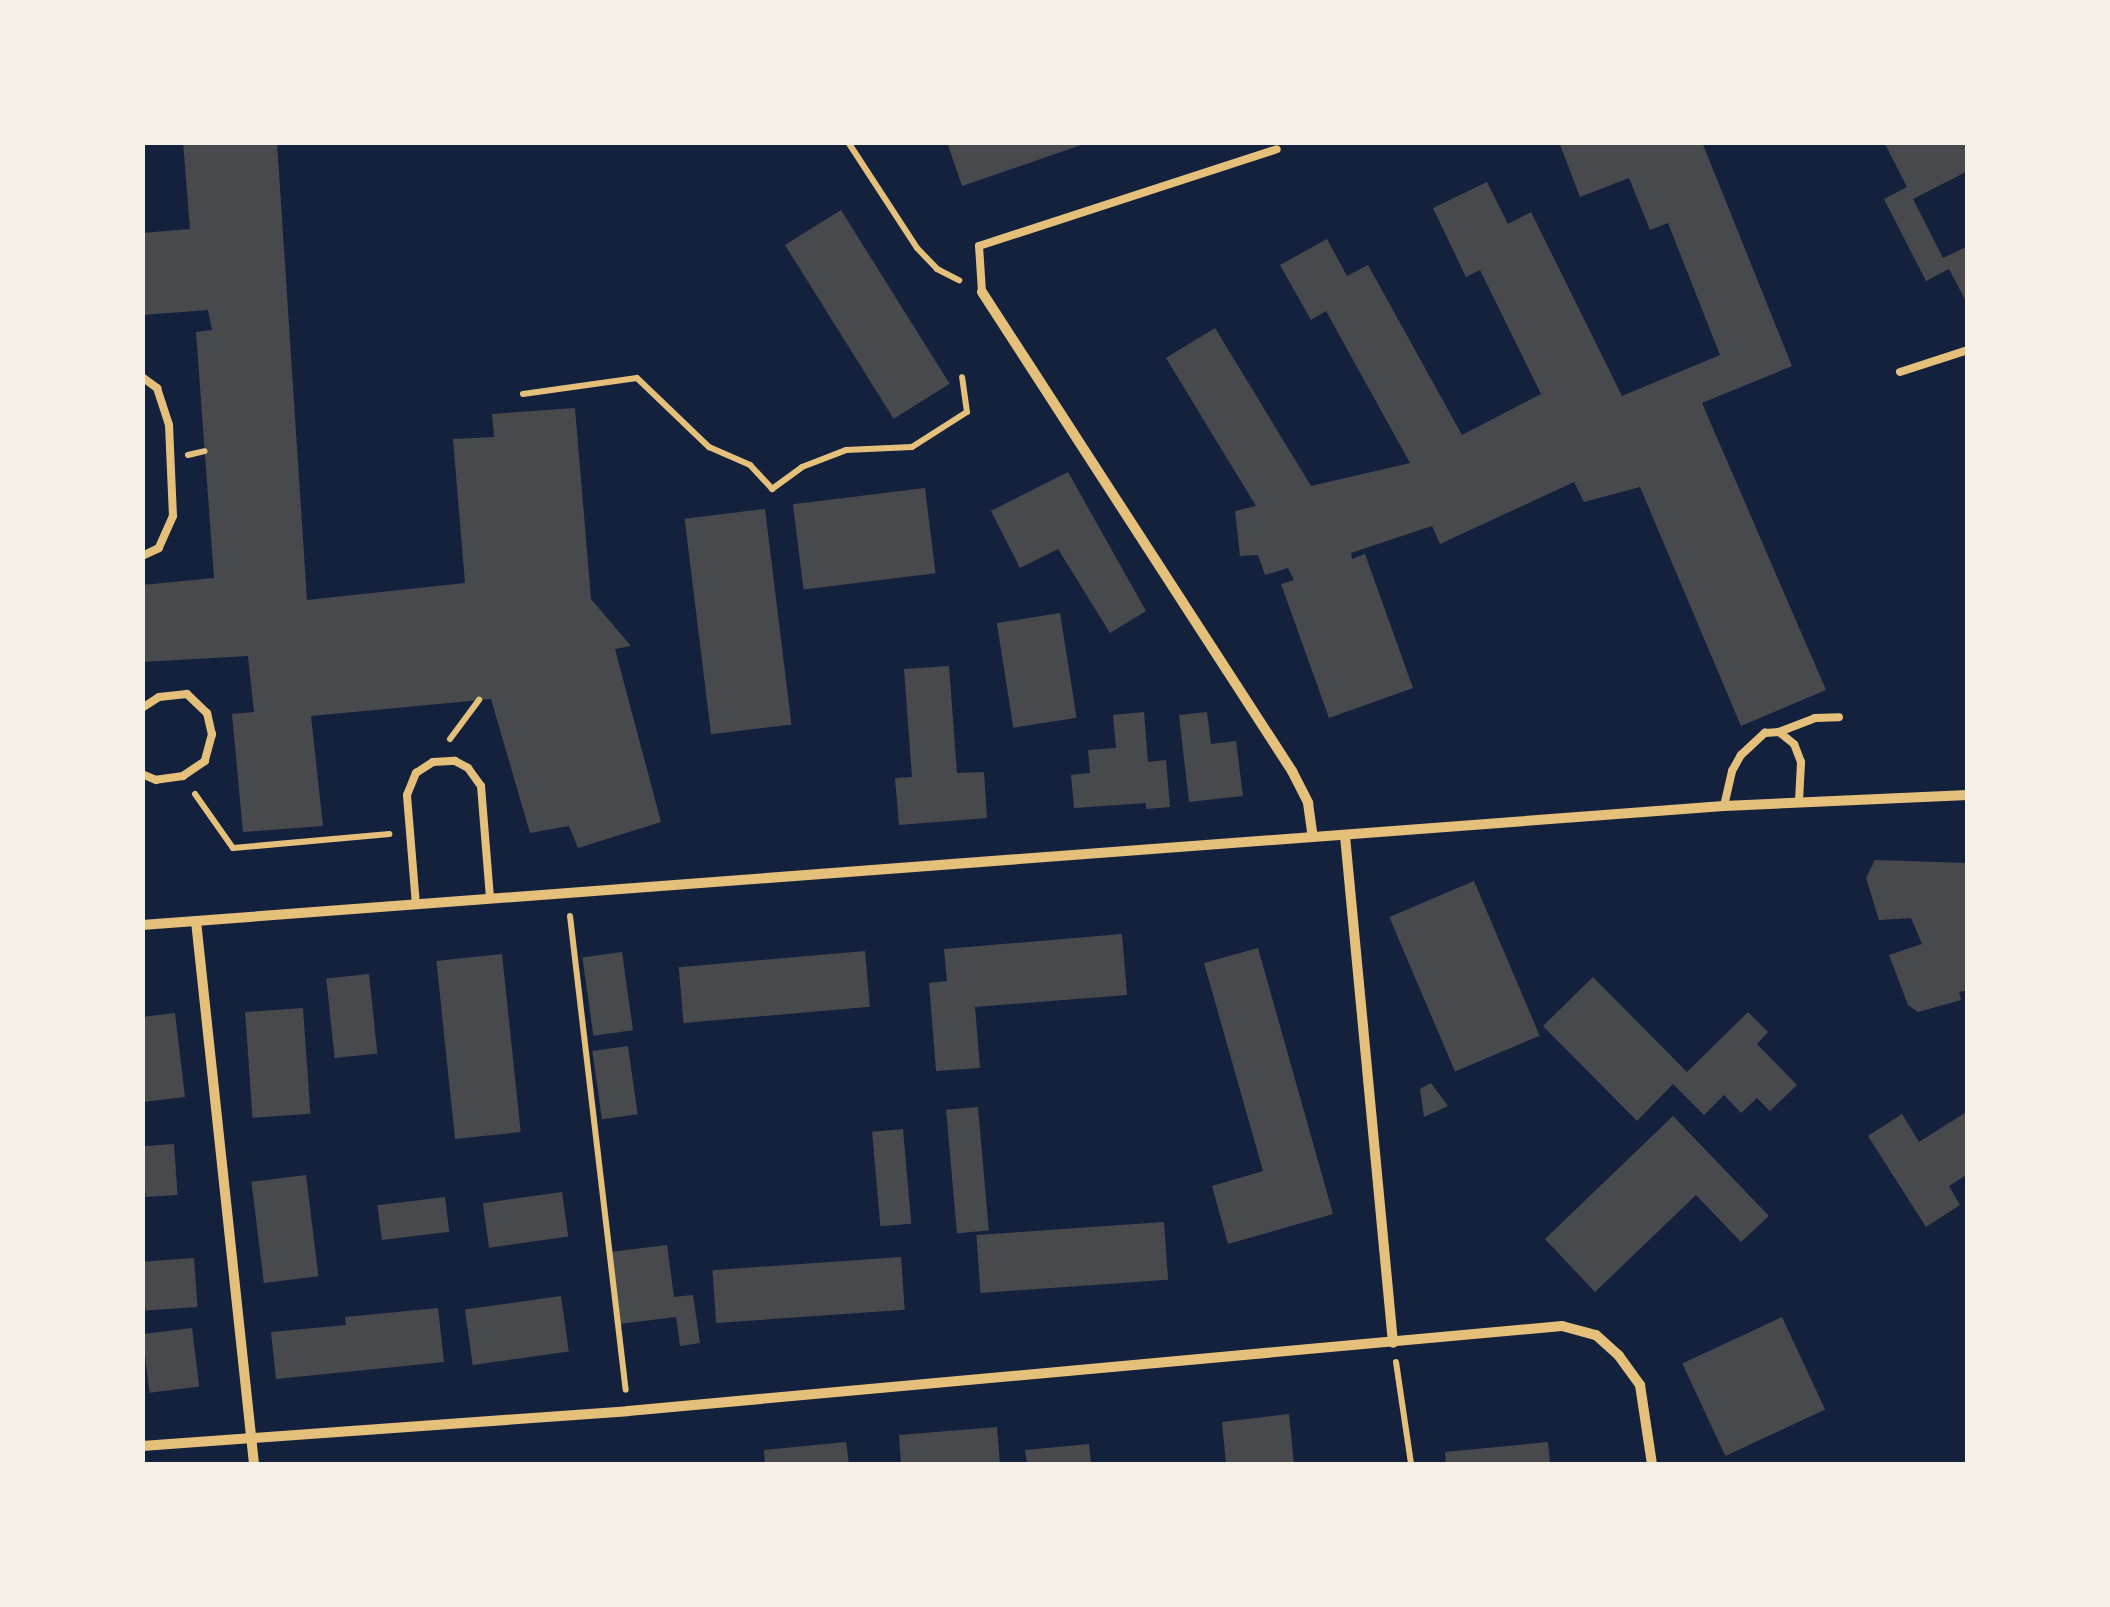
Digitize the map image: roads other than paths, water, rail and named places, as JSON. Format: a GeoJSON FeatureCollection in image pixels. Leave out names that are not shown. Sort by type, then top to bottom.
{"type":"FeatureCollection","features":[{"type":"Feature","properties":{"kind":"street"},"geometry":{"type":"LineString","coordinates":[[982,292],[1292,771],[1308,804],[1313,837]]}},
{"type":"Feature","properties":{"kind":"street"},"geometry":{"type":"LineString","coordinates":[[142,925],[1724,806],[1968,794]]}},
{"type":"Feature","properties":{"kind":"street"},"geometry":{"type":"LineString","coordinates":[[1345,836],[1393,1343]]}},
{"type":"Feature","properties":{"kind":"street"},"geometry":{"type":"LineString","coordinates":[[196,921],[254,1464]]}},
{"type":"Feature","properties":{"kind":"street"},"geometry":{"type":"LineString","coordinates":[[142,1446],[251,1434],[628,1411],[1562,1326],[1596,1335],[1620,1356],[1640,1385],[1652,1464]]}},
{"type":"Feature","properties":{"kind":"lane"},"geometry":{"type":"LineString","coordinates":[[982,292],[979,246],[1276,148]]}},
{"type":"Feature","properties":{"kind":"lane"},"geometry":{"type":"LineString","coordinates":[[1900,372],[1968,350]]}},
{"type":"Feature","properties":{"kind":"lane"},"geometry":{"type":"LineString","coordinates":[[142,377],[157,388],[170,425],[173,516],[159,548],[142,556]]}},
{"type":"Feature","properties":{"kind":"lane"},"geometry":{"type":"LineString","coordinates":[[142,708],[173,693],[187,694],[207,713],[212,749],[205,761],[183,776],[156,780],[142,774]]}},
{"type":"Feature","properties":{"kind":"lane"},"geometry":{"type":"LineString","coordinates":[[1724,806],[1732,771],[1764,733],[1779,732],[1816,718],[1838,717]]}},
{"type":"Feature","properties":{"kind":"lane"},"geometry":{"type":"LineString","coordinates":[[1779,732],[1794,744],[1801,762],[1799,801]]}},
{"type":"Feature","properties":{"kind":"lane"},"geometry":{"type":"LineString","coordinates":[[416,904],[407,795],[416,773],[433,762],[455,760],[468,768],[482,786],[490,898]]}}]}
